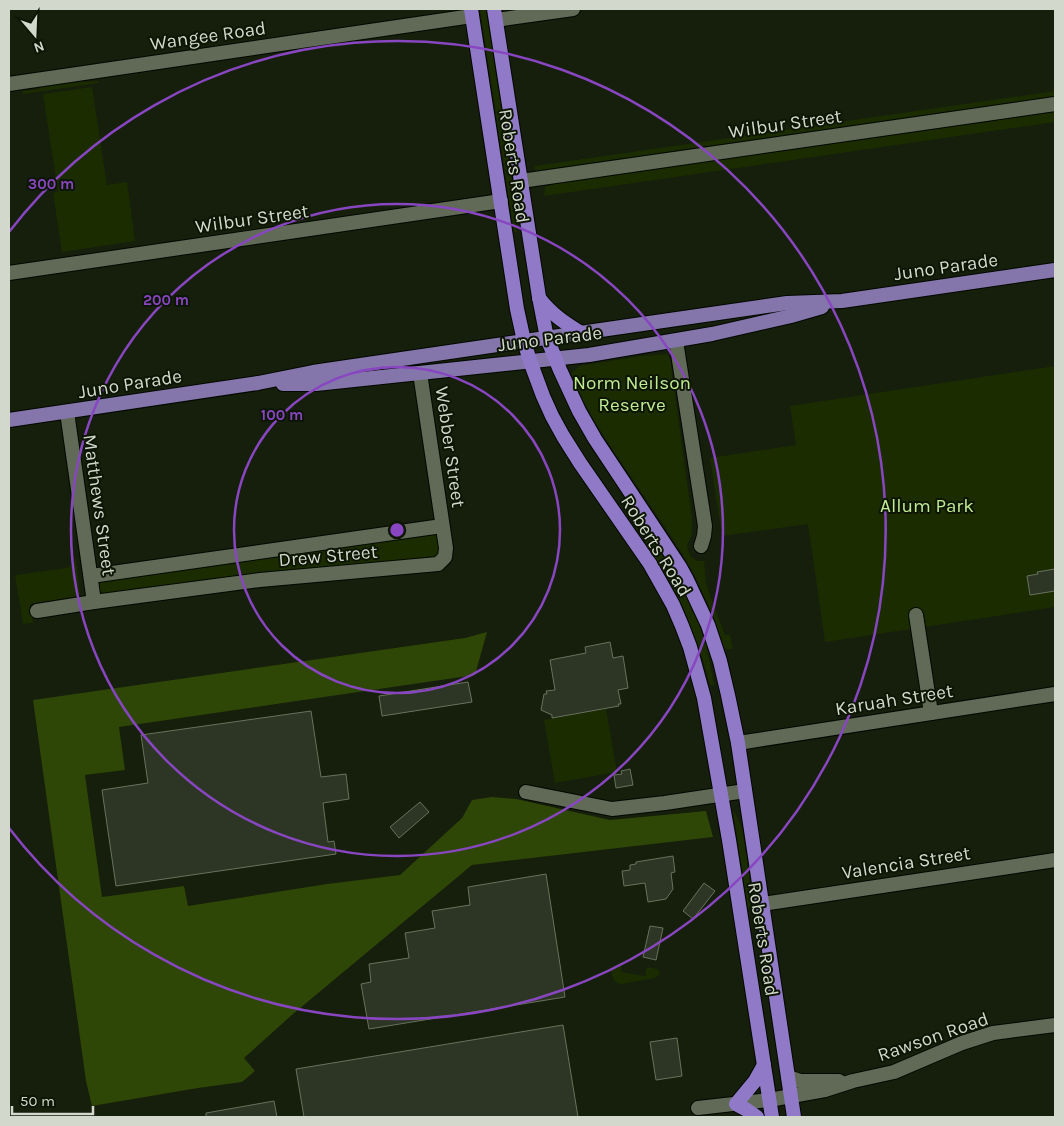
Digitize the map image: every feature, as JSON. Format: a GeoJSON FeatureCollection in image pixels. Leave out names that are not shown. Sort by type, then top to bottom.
{"type":"FeatureCollection","features":[{"type":"Feature","properties":{"kind":"highway","name":"Roberts Road"},"geometry":{"type":"LineString","coordinates":[[471,12],[517,309],[530,362],[543,396],[562,436],[650,564],[673,605],[690,647],[698,674],[721,795],[772,1117]]}},
{"type":"Feature","properties":{"kind":"highway","name":"Roberts Road"},"geometry":{"type":"LineString","coordinates":[[495,14],[547,338],[566,387],[586,424],[686,578],[708,625],[720,661],[738,743],[794,1117]]}},
{"type":"Feature","properties":{"kind":"highway"},"geometry":{"type":"LineString","coordinates":[[539,297],[555,316],[581,333]]}},
{"type":"Feature","properties":{"kind":"highway"},"geometry":{"type":"LineString","coordinates":[[757,1117],[736,1104],[755,1081],[764,1065]]}},
{"type":"Feature","properties":{"kind":"main road","name":"Juno Parade"},"geometry":{"type":"LineString","coordinates":[[9,420],[258,384],[313,372],[787,303],[842,301],[1055,270]]}},
{"type":"Feature","properties":{"kind":"main road","name":"Juno Parade"},"geometry":{"type":"LineString","coordinates":[[258,384],[316,384],[555,359],[712,334],[791,316],[842,301]]}},
{"type":"Feature","properties":{"kind":"street"},"geometry":{"type":"LineString","coordinates":[[495,14],[573,9]]}},
{"type":"Feature","properties":{"kind":"street","name":"Wangee Road"},"geometry":{"type":"LineString","coordinates":[[9,84],[471,12]]}},
{"type":"Feature","properties":{"kind":"street","name":"Wilbur Street"},"geometry":{"type":"LineString","coordinates":[[521,181],[1055,104]]}},
{"type":"Feature","properties":{"kind":"street","name":"Wilbur Street"},"geometry":{"type":"LineString","coordinates":[[9,273],[500,201]]}},
{"type":"Feature","properties":{"kind":"street","name":"Roberts Road"},"geometry":{"type":"LineString","coordinates":[[676,341],[705,526],[701,546]]}},
{"type":"Feature","properties":{"kind":"street","name":"Webber Street"},"geometry":{"type":"LineString","coordinates":[[420,373],[442,526]]}},
{"type":"Feature","properties":{"kind":"street","name":"Matthews Street"},"geometry":{"type":"LineString","coordinates":[[67,412],[94,602]]}},
{"type":"Feature","properties":{"kind":"street","name":"Drew Street"},"geometry":{"type":"LineString","coordinates":[[37,611],[260,580],[435,565],[445,558],[446,553],[442,526],[91,576]]}},
{"type":"Feature","properties":{"kind":"street"},"geometry":{"type":"LineString","coordinates":[[916,615],[931,713]]}},
{"type":"Feature","properties":{"kind":"street","name":"Karuah Street"},"geometry":{"type":"LineString","coordinates":[[738,743],[1055,694]]}},
{"type":"Feature","properties":{"kind":"street"},"geometry":{"type":"LineString","coordinates":[[526,792],[612,809],[745,791]]}},
{"type":"Feature","properties":{"kind":"street","name":"Valencia Street"},"geometry":{"type":"LineString","coordinates":[[762,904],[1055,860]]}},
{"type":"Feature","properties":{"kind":"street","name":"Rawson Road"},"geometry":{"type":"LineString","coordinates":[[698,1108],[791,1097],[824,1090],[894,1072],[976,1038],[993,1033],[1055,1025]]}},
{"type":"Feature","properties":{"kind":"street","name":"Rawson Road"},"geometry":{"type":"LineString","coordinates":[[788,1077],[809,1082],[853,1081]]}},
{"type":"Feature","properties":{"kind":"green space"},"geometry":{"type":"Polygon","coordinates":[[[480,9],[486,9],[515,201],[516,232],[514,232],[480,9]]]}},
{"type":"Feature","properties":{"kind":"green space"},"geometry":{"type":"Polygon","coordinates":[[[78,79],[84,82],[97,81],[99,83],[23,94],[23,91],[39,89],[42,85],[78,79]]]}},
{"type":"Feature","properties":{"kind":"green space"},"geometry":{"type":"Polygon","coordinates":[[[92,87],[107,185],[127,182],[135,241],[62,252],[53,193],[58,192],[43,94],[92,87]]]}},
{"type":"Feature","properties":{"kind":"green space"},"geometry":{"type":"Polygon","coordinates":[[[1055,91],[1055,96],[535,170],[535,166],[1055,91]]]}},
{"type":"Feature","properties":{"kind":"green space"},"geometry":{"type":"Polygon","coordinates":[[[1055,112],[1055,122],[544,196],[545,187],[553,184],[1055,112]]]}},
{"type":"Feature","properties":{"kind":"green space","name":"Norm Neilson Reserve"},"geometry":{"type":"Polygon","coordinates":[[[667,354],[670,359],[692,518],[692,534],[687,545],[688,550],[691,557],[697,561],[704,561],[709,593],[725,635],[730,635],[733,649],[725,649],[707,601],[690,566],[598,427],[583,400],[571,372],[579,366],[667,354]]]}},
{"type":"Feature","properties":{"kind":"green space","name":"Allum Park"},"geometry":{"type":"Polygon","coordinates":[[[1055,366],[1055,607],[825,642],[808,524],[722,536],[710,458],[796,445],[790,406],[1055,366]]]}},
{"type":"Feature","properties":{"kind":"green space"},"geometry":{"type":"Polygon","coordinates":[[[434,533],[438,538],[440,547],[437,556],[433,557],[255,575],[106,594],[100,591],[99,585],[102,581],[434,533]]]}},
{"type":"Feature","properties":{"kind":"green space"},"geometry":{"type":"Polygon","coordinates":[[[649,534],[693,611],[706,645],[714,685],[710,685],[698,646],[683,608],[644,537],[649,534]]]}},
{"type":"Feature","properties":{"kind":"green space"},"geometry":{"type":"Polygon","coordinates":[[[76,558],[80,594],[78,596],[30,604],[33,623],[23,624],[15,575],[67,568],[73,564],[76,558]]]}},
{"type":"Feature","properties":{"kind":"green space"},"geometry":{"type":"Polygon","coordinates":[[[487,632],[475,675],[119,727],[125,770],[85,775],[102,897],[184,886],[188,906],[327,884],[400,875],[462,818],[472,800],[492,797],[516,799],[610,820],[706,811],[713,837],[472,865],[293,1014],[244,1058],[255,1071],[242,1082],[92,1106],[86,1081],[33,700],[465,638],[487,632]]]}},
{"type":"Feature","properties":{"kind":"green space"},"geometry":{"type":"Polygon","coordinates":[[[606,709],[617,772],[555,783],[544,720],[606,709]]]}},
{"type":"Feature","properties":{"kind":"green space"},"geometry":{"type":"Polygon","coordinates":[[[733,810],[741,826],[744,841],[751,890],[750,908],[748,908],[733,810]]]}},
{"type":"Feature","properties":{"kind":"green space"},"geometry":{"type":"Polygon","coordinates":[[[622,963],[621,972],[645,976],[647,967],[657,969],[660,974],[655,978],[622,984],[614,979],[611,971],[614,966],[622,963]]]}},
{"type":"Feature","properties":{"kind":"building"},"geometry":{"type":"Polygon","coordinates":[[[1055,569],[1055,591],[1030,595],[1027,576],[1055,569]]]}},
{"type":"Feature","properties":{"kind":"building"},"geometry":{"type":"Polygon","coordinates":[[[610,642],[613,658],[623,656],[628,688],[618,690],[621,704],[618,704],[619,706],[552,718],[552,715],[541,710],[544,694],[547,694],[546,691],[555,690],[550,660],[586,653],[585,647],[610,642]]]}},
{"type":"Feature","properties":{"kind":"building"},"geometry":{"type":"Polygon","coordinates":[[[468,682],[472,702],[382,716],[379,696],[468,682]]]}},
{"type":"Feature","properties":{"kind":"building"},"geometry":{"type":"Polygon","coordinates":[[[311,711],[321,777],[346,774],[349,799],[323,803],[328,842],[334,841],[336,854],[116,886],[102,790],[148,783],[141,735],[311,711]]]}},
{"type":"Feature","properties":{"kind":"building"},"geometry":{"type":"Polygon","coordinates":[[[630,769],[633,785],[616,788],[614,775],[622,774],[621,771],[630,769]]]}},
{"type":"Feature","properties":{"kind":"building"},"geometry":{"type":"Polygon","coordinates":[[[420,802],[429,812],[399,838],[390,827],[420,802]]]}},
{"type":"Feature","properties":{"kind":"building"},"geometry":{"type":"Polygon","coordinates":[[[673,856],[675,872],[671,873],[673,889],[666,899],[648,902],[645,883],[624,886],[622,871],[630,870],[630,865],[636,864],[636,862],[673,856]]]}},
{"type":"Feature","properties":{"kind":"building"},"geometry":{"type":"Polygon","coordinates":[[[546,874],[565,997],[369,1029],[361,984],[371,982],[369,964],[409,958],[405,933],[435,928],[432,911],[470,905],[468,887],[546,874]]]}},
{"type":"Feature","properties":{"kind":"building"},"geometry":{"type":"Polygon","coordinates":[[[704,883],[715,891],[693,919],[683,911],[704,883]]]}},
{"type":"Feature","properties":{"kind":"building"},"geometry":{"type":"Polygon","coordinates":[[[650,926],[663,928],[656,960],[643,957],[650,926]]]}},
{"type":"Feature","properties":{"kind":"building"},"geometry":{"type":"Polygon","coordinates":[[[563,1025],[578,1117],[304,1117],[296,1069],[563,1025]]]}},
{"type":"Feature","properties":{"kind":"building"},"geometry":{"type":"Polygon","coordinates":[[[677,1038],[682,1076],[656,1080],[650,1042],[677,1038]]]}},
{"type":"Feature","properties":{"kind":"building"},"geometry":{"type":"Polygon","coordinates":[[[274,1101],[277,1117],[206,1117],[206,1113],[274,1101]]]}}]}
